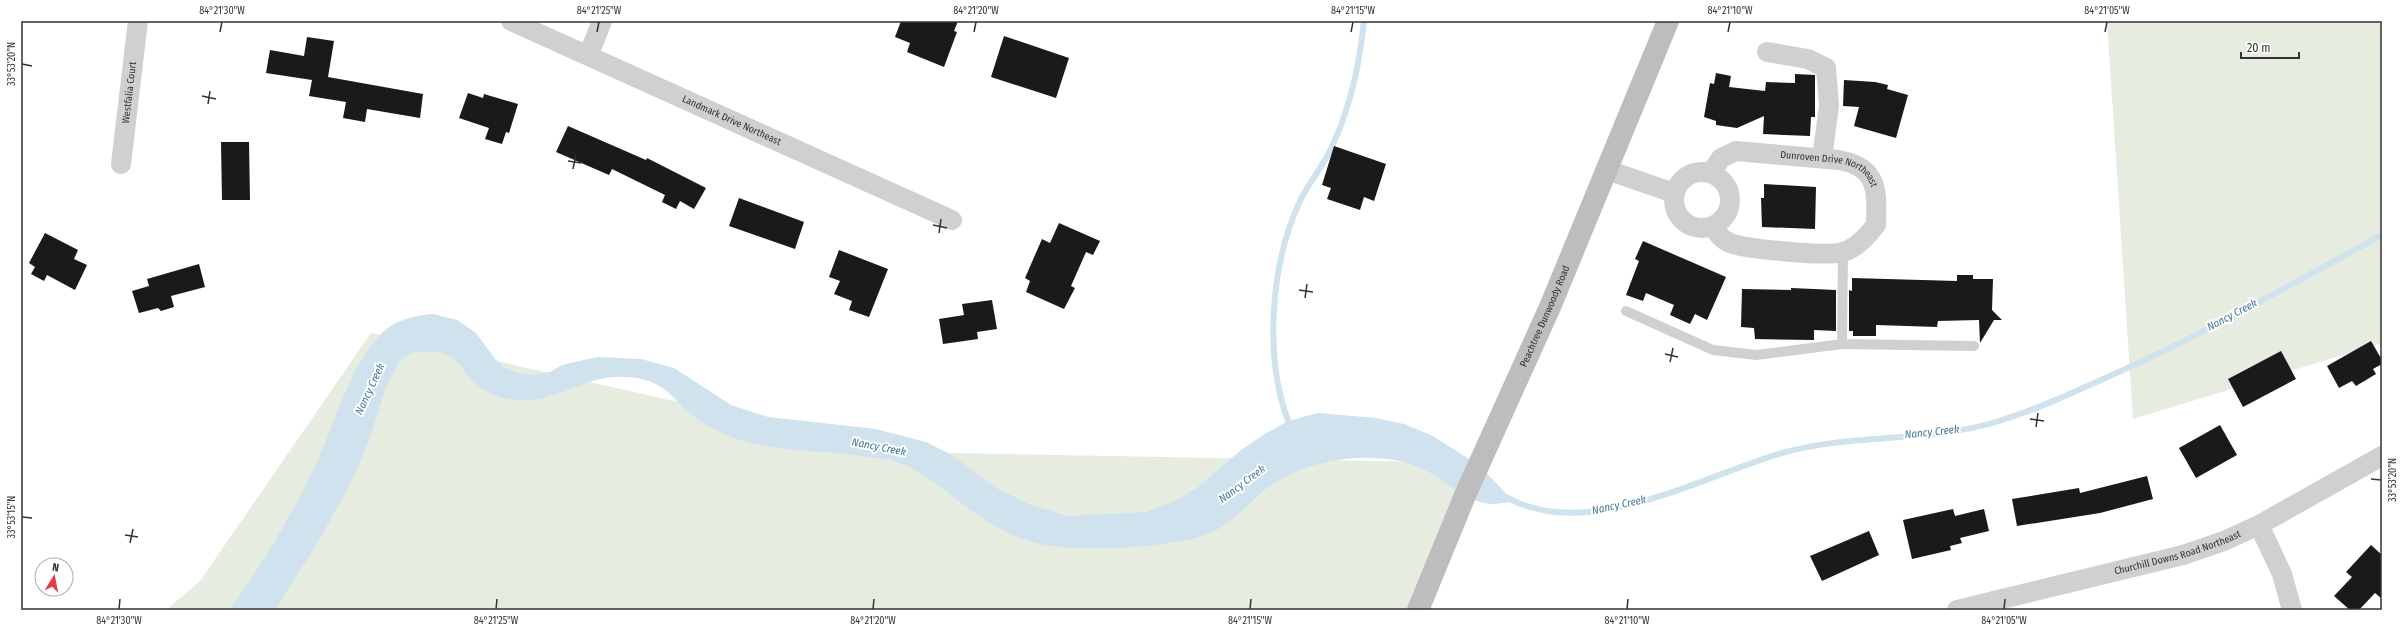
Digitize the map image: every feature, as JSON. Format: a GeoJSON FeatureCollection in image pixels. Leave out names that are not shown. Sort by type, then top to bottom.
{"type":"FeatureCollection","features":[{"type":"Feature","properties":{"kind":"main road","name":"Peachtree Dunwoody Road"},"geometry":{"type":"LineString","coordinates":[[1418,610],[1466,493],[1607,170],[1668,21]]}},
{"type":"Feature","properties":{"kind":"street","name":"Westfalia Court"},"geometry":{"type":"LineString","coordinates":[[121,164],[138,21]]}},
{"type":"Feature","properties":{"kind":"street","name":"Landmark Drive Northeast"},"geometry":{"type":"LineString","coordinates":[[511,21],[589,54],[952,220]]}},
{"type":"Feature","properties":{"kind":"street"},"geometry":{"type":"LineString","coordinates":[[589,54],[602,21]]}},
{"type":"Feature","properties":{"kind":"street"},"geometry":{"type":"LineString","coordinates":[[1767,52],[1808,59],[1826,68],[1828,106],[1822,158]]}},
{"type":"Feature","properties":{"kind":"street","name":"Dunroven Drive Northeast"},"geometry":{"type":"LineString","coordinates":[[1711,173],[1721,158],[1736,151],[1855,162],[1867,173],[1874,184],[1876,196],[1876,225],[1856,247],[1843,252],[1828,254],[1752,248],[1732,244],[1719,237],[1713,226]]}},
{"type":"Feature","properties":{"kind":"street"},"geometry":{"type":"LineString","coordinates":[[1607,170],[1674,193]]}},
{"type":"Feature","properties":{"kind":"street"},"geometry":{"type":"LineString","coordinates":[[1699,172],[1711,173],[1724,182],[1730,193],[1731,201],[1727,215],[1713,226],[1700,228],[1690,226],[1679,217],[1674,207],[1674,193],[1680,181],[1688,175],[1699,172]]}},
{"type":"Feature","properties":{"kind":"street","name":"Churchill Downs Road Northeast"},"geometry":{"type":"LineString","coordinates":[[1957,610],[2183,556],[2224,541],[2259,525],[2382,456]]}},
{"type":"Feature","properties":{"kind":"street"},"geometry":{"type":"LineString","coordinates":[[2259,525],[2282,574],[2292,610]]}},
{"type":"Feature","properties":{"kind":"lane"},"geometry":{"type":"LineString","coordinates":[[1842,344],[1843,252]]}},
{"type":"Feature","properties":{"kind":"lane"},"geometry":{"type":"LineString","coordinates":[[1626,311],[1713,350],[1756,355],[1842,344],[1974,346]]}},
{"type":"Feature","properties":{"kind":"shaded area"},"geometry":{"type":"Polygon","coordinates":[[[2107,21],[2382,21],[2382,343],[2133,419],[2107,21]]]}},
{"type":"Feature","properties":{"kind":"shaded area"},"geometry":{"type":"Polygon","coordinates":[[[371,333],[903,452],[1478,463],[1418,610],[166,610],[200,581],[371,333]]]}},
{"type":"Feature","properties":{"kind":"water"},"geometry":{"type":"Polygon","coordinates":[[[433,314],[457,320],[476,333],[496,360],[506,369],[532,375],[550,372],[562,365],[597,357],[641,359],[674,368],[731,405],[768,417],[876,429],[926,442],[950,454],[996,488],[1031,505],[1068,516],[1146,512],[1173,502],[1197,488],[1241,450],[1265,434],[1288,421],[1318,413],[1376,418],[1404,424],[1431,435],[1480,466],[1514,502],[1492,504],[1474,500],[1457,491],[1425,470],[1396,460],[1365,458],[1334,460],[1312,466],[1280,479],[1262,492],[1229,522],[1216,530],[1201,536],[1158,545],[1133,547],[1084,548],[1046,545],[1017,537],[991,523],[926,477],[897,462],[849,455],[778,448],[744,441],[727,435],[700,421],[667,392],[650,381],[639,378],[612,377],[589,382],[544,398],[532,400],[512,400],[499,397],[481,388],[454,359],[448,355],[440,352],[414,352],[406,356],[398,364],[392,374],[373,429],[354,476],[330,521],[275,610],[229,610],[254,574],[288,519],[317,462],[353,376],[371,345],[393,324],[413,317],[433,314]]]}},
{"type":"Feature","properties":{"kind":"building"},"geometry":{"type":"Polygon","coordinates":[[[901,21],[958,21],[954,31],[957,32],[944,67],[907,52],[910,43],[895,37],[901,21]]]}},
{"type":"Feature","properties":{"kind":"building"},"geometry":{"type":"Polygon","coordinates":[[[1004,36],[1069,58],[1056,98],[991,77],[1004,36]]]}},
{"type":"Feature","properties":{"kind":"building"},"geometry":{"type":"Polygon","coordinates":[[[307,37],[334,41],[328,77],[423,94],[420,118],[367,109],[365,122],[343,118],[346,102],[309,96],[312,80],[266,73],[270,50],[304,56],[307,37]]]}},
{"type":"Feature","properties":{"kind":"building"},"geometry":{"type":"Polygon","coordinates":[[[1716,73],[1731,76],[1729,87],[1765,91],[1766,82],[1795,83],[1795,74],[1815,75],[1815,117],[1811,117],[1810,136],[1763,134],[1764,116],[1737,128],[1716,125],[1716,121],[1704,117],[1710,83],[1714,84],[1716,73]]]}},
{"type":"Feature","properties":{"kind":"building"},"geometry":{"type":"Polygon","coordinates":[[[1844,80],[1875,82],[1888,85],[1887,89],[1908,95],[1896,138],[1854,126],[1859,107],[1843,106],[1844,80]]]}},
{"type":"Feature","properties":{"kind":"building"},"geometry":{"type":"Polygon","coordinates":[[[468,93],[483,98],[484,94],[518,104],[509,133],[506,132],[502,144],[485,139],[489,128],[459,118],[468,93]]]}},
{"type":"Feature","properties":{"kind":"building"},"geometry":{"type":"Polygon","coordinates":[[[568,126],[646,160],[647,158],[706,188],[694,209],[680,201],[676,209],[662,202],[665,195],[612,169],[609,175],[556,152],[568,126]]]}},
{"type":"Feature","properties":{"kind":"building"},"geometry":{"type":"Polygon","coordinates":[[[221,142],[249,142],[250,200],[222,200],[221,142]]]}},
{"type":"Feature","properties":{"kind":"building"},"geometry":{"type":"Polygon","coordinates":[[[1334,146],[1386,164],[1374,201],[1364,197],[1360,210],[1327,199],[1331,188],[1322,185],[1334,146]]]}},
{"type":"Feature","properties":{"kind":"building"},"geometry":{"type":"Polygon","coordinates":[[[1764,184],[1816,187],[1815,229],[1762,227],[1761,198],[1764,198],[1764,184]]]}},
{"type":"Feature","properties":{"kind":"building"},"geometry":{"type":"Polygon","coordinates":[[[739,198],[804,222],[795,249],[729,226],[739,198]]]}},
{"type":"Feature","properties":{"kind":"building"},"geometry":{"type":"Polygon","coordinates":[[[1059,223],[1100,241],[1093,255],[1086,252],[1071,286],[1075,288],[1064,309],[1026,292],[1030,281],[1025,278],[1042,239],[1050,243],[1059,223]]]}},
{"type":"Feature","properties":{"kind":"building"},"geometry":{"type":"Polygon","coordinates":[[[45,233],[78,250],[74,259],[87,265],[75,290],[47,275],[44,281],[31,274],[35,267],[29,263],[45,233]]]}},
{"type":"Feature","properties":{"kind":"building"},"geometry":{"type":"Polygon","coordinates":[[[1643,241],[1726,277],[1707,320],[1695,314],[1690,324],[1670,315],[1674,305],[1646,293],[1643,301],[1626,295],[1639,261],[1635,259],[1643,241]]]}},
{"type":"Feature","properties":{"kind":"building"},"geometry":{"type":"Polygon","coordinates":[[[839,250],[888,269],[869,317],[849,310],[852,301],[834,294],[840,281],[829,277],[839,250]]]}},
{"type":"Feature","properties":{"kind":"building"},"geometry":{"type":"Polygon","coordinates":[[[199,264],[205,287],[171,296],[174,307],[161,311],[158,308],[139,313],[132,291],[149,286],[147,279],[199,264]]]}},
{"type":"Feature","properties":{"kind":"building"},"geometry":{"type":"Polygon","coordinates":[[[1957,275],[1973,275],[1973,279],[1993,279],[1992,310],[2002,320],[1994,320],[1980,343],[1979,320],[1938,321],[1937,327],[1876,325],[1876,336],[1853,336],[1853,331],[1849,331],[1849,290],[1852,291],[1852,278],[1957,281],[1957,275]]]}},
{"type":"Feature","properties":{"kind":"building"},"geometry":{"type":"Polygon","coordinates":[[[1791,288],[1836,290],[1836,331],[1814,330],[1814,340],[1755,339],[1754,328],[1741,327],[1742,289],[1791,290],[1791,288]]]}},
{"type":"Feature","properties":{"kind":"building"},"geometry":{"type":"Polygon","coordinates":[[[992,300],[997,329],[977,332],[978,339],[943,344],[939,319],[964,315],[962,304],[992,300]]]}},
{"type":"Feature","properties":{"kind":"building"},"geometry":{"type":"Polygon","coordinates":[[[2371,341],[2382,360],[2382,364],[2373,369],[2376,374],[2356,386],[2352,381],[2339,388],[2327,366],[2371,341]]]}},
{"type":"Feature","properties":{"kind":"building"},"geometry":{"type":"Polygon","coordinates":[[[2281,351],[2296,379],[2243,407],[2228,379],[2281,351]]]}},
{"type":"Feature","properties":{"kind":"building"},"geometry":{"type":"Polygon","coordinates":[[[2220,425],[2237,455],[2196,478],[2179,448],[2220,425]]]}},
{"type":"Feature","properties":{"kind":"building"},"geometry":{"type":"Polygon","coordinates":[[[2147,476],[2153,499],[2100,513],[2017,526],[2012,499],[2079,488],[2080,493],[2147,476]]]}},
{"type":"Feature","properties":{"kind":"building"},"geometry":{"type":"Polygon","coordinates":[[[1953,509],[1955,516],[1984,509],[1989,531],[1960,538],[1962,543],[1950,546],[1951,550],[1912,559],[1903,520],[1953,509]]]}},
{"type":"Feature","properties":{"kind":"building"},"geometry":{"type":"Polygon","coordinates":[[[1869,531],[1879,555],[1822,581],[1810,556],[1869,531]]]}},
{"type":"Feature","properties":{"kind":"building"},"geometry":{"type":"Polygon","coordinates":[[[2371,545],[2382,555],[2382,599],[2375,593],[2359,610],[2350,610],[2334,596],[2352,577],[2346,572],[2371,545]]]}},
{"type":"Feature","properties":{"kind":"waterway"},"geometry":{"type":"LineString","coordinates":[[1291,428],[1282,402],[1276,374],[1274,344],[1274,314],[1282,254],[1290,226],[1300,201],[1325,160],[1341,127],[1347,110],[1356,75],[1364,21]]}},
{"type":"Feature","properties":{"kind":"waterway","name":"Nancy Creek"},"geometry":{"type":"LineString","coordinates":[[1508,498],[1540,510],[1574,513],[1609,509],[1645,501],[1782,453],[1836,443],[1946,432],[1972,428],[1999,421],[2065,396],[2139,363],[2244,310],[2382,235]]}}]}
